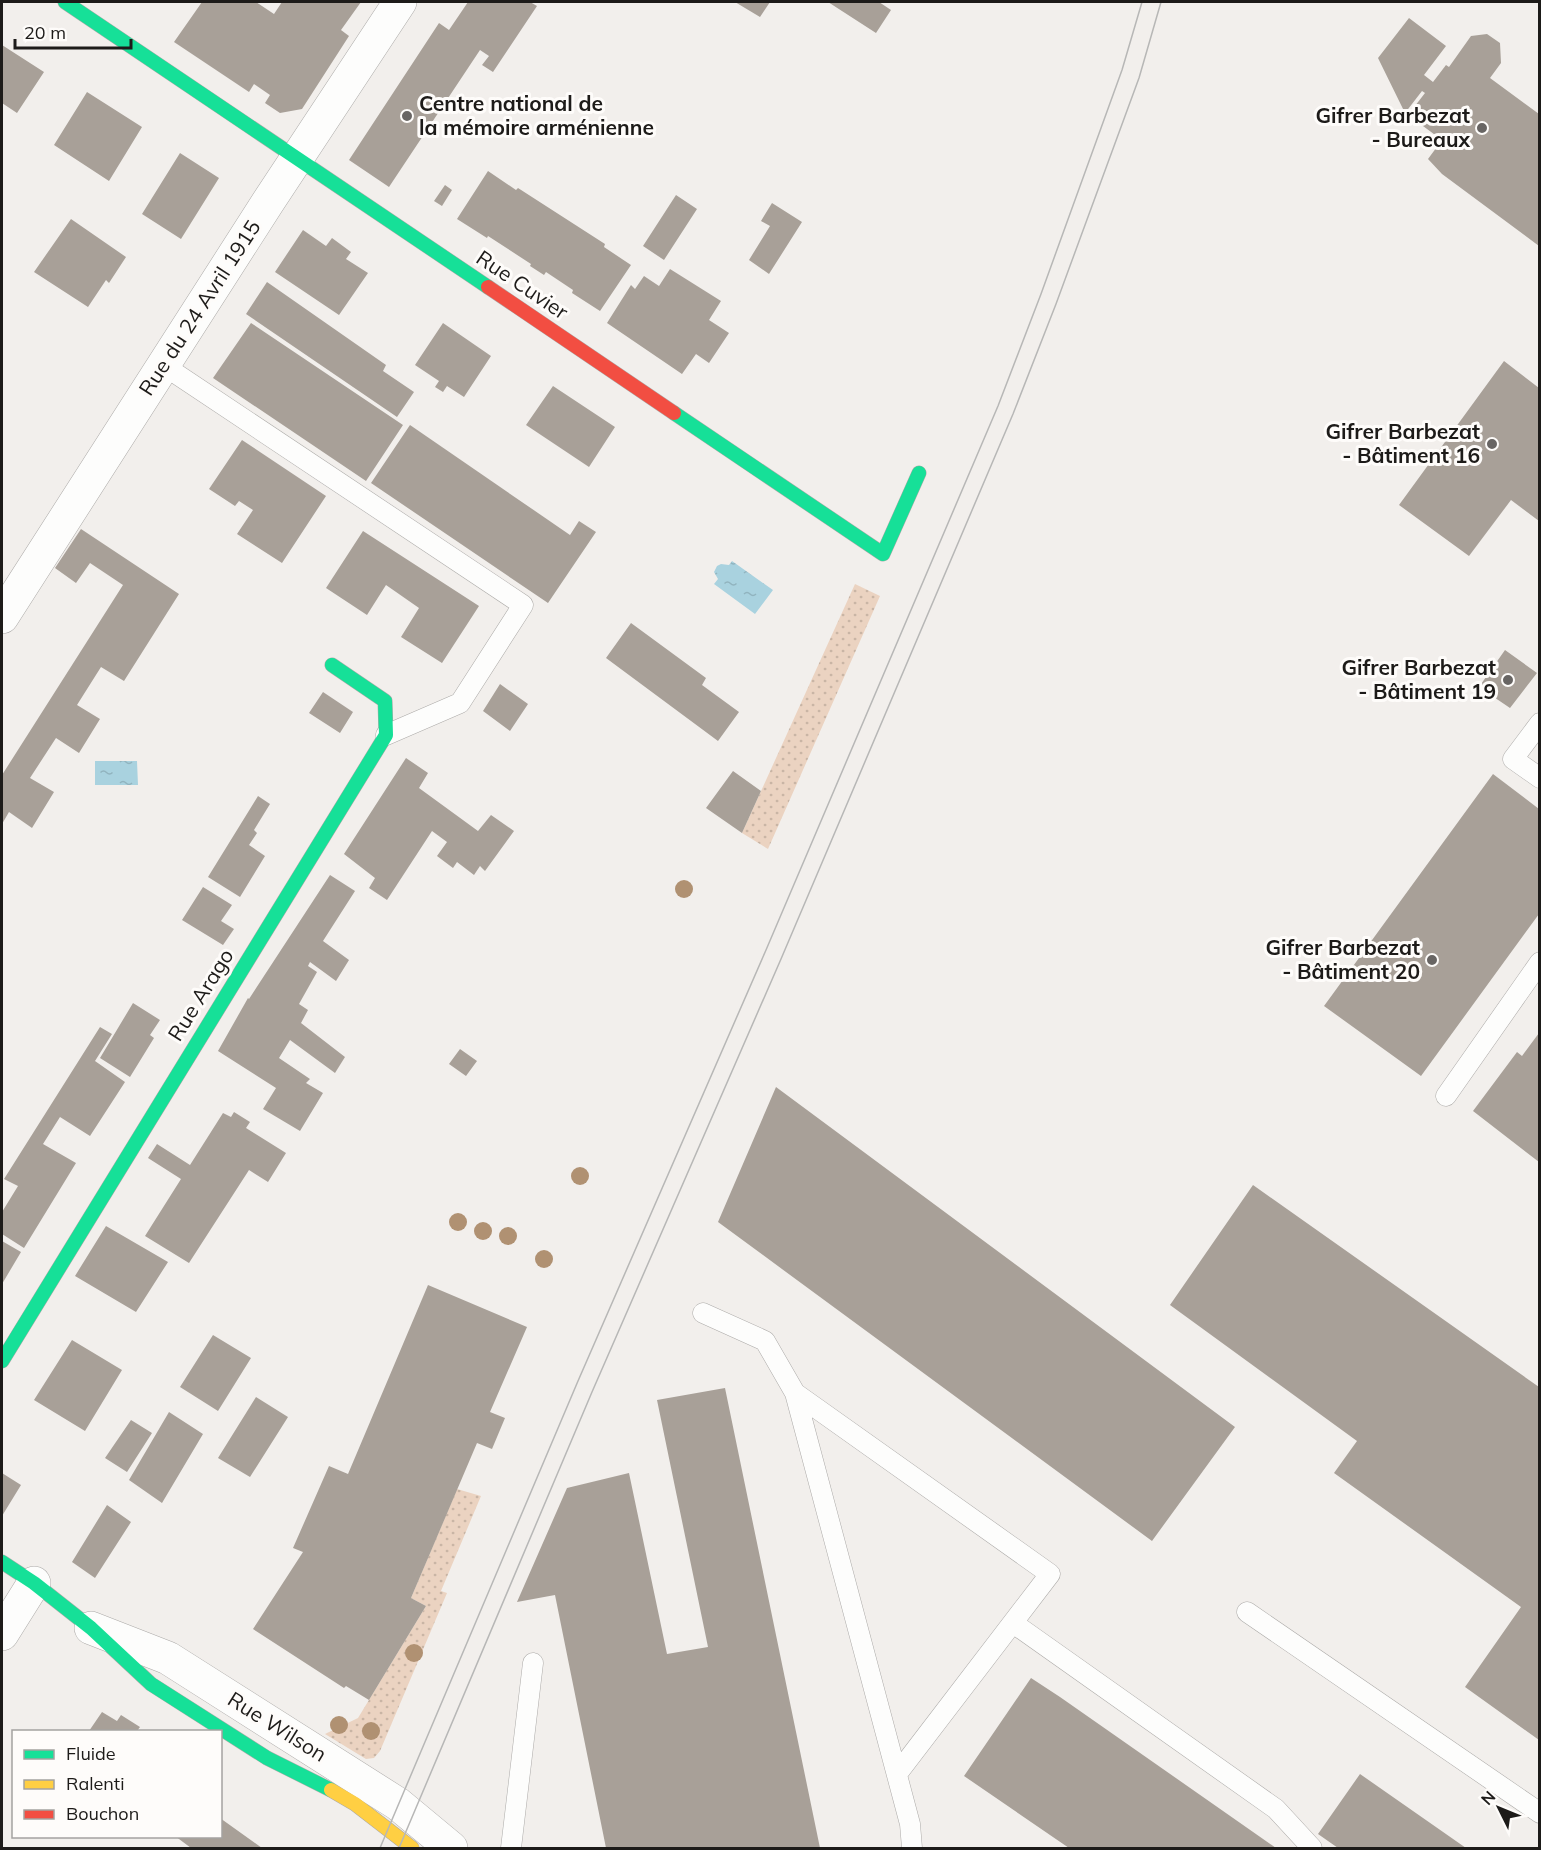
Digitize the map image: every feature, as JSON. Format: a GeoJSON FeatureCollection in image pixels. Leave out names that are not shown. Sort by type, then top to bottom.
{"type":"FeatureCollection","features":[{"type":"Feature","properties":{"kind":"street","name":"Rue Cuvier"},"geometry":{"type":"LineString","coordinates":[[65,2],[883,554],[919,472]]}},
{"type":"Feature","properties":{"kind":"street","name":"Rue du 24 Avril 1915"},"geometry":{"type":"LineString","coordinates":[[2,617],[296,159],[400,2]]}},
{"type":"Feature","properties":{"kind":"street"},"geometry":{"type":"LineString","coordinates":[[332,665],[385,701],[386,735]]}},
{"type":"Feature","properties":{"kind":"street","name":"Rue Arago"},"geometry":{"type":"LineString","coordinates":[[2,1361],[386,735]]}},
{"type":"Feature","properties":{"kind":"street","name":"Rue Wilson"},"geometry":{"type":"LineString","coordinates":[[2,1562],[34,1583],[91,1628],[150,1684],[267,1758],[355,1804],[412,1848]]}},
{"type":"Feature","properties":{"kind":"street"},"geometry":{"type":"LineString","coordinates":[[2,1634],[34,1583]]}},
{"type":"Feature","properties":{"kind":"street","name":"Rue Wilson"},"geometry":{"type":"LineString","coordinates":[[91,1628],[168,1658],[398,1804],[451,1848]]}},
{"type":"Feature","properties":{"kind":"lane"},"geometry":{"type":"LineString","coordinates":[[163,365],[523,605],[460,703],[386,735]]}},
{"type":"Feature","properties":{"kind":"lane"},"geometry":{"type":"LineString","coordinates":[[1539,723],[1513,759],[1539,778]]}},
{"type":"Feature","properties":{"kind":"lane"},"geometry":{"type":"LineString","coordinates":[[1446,1096],[1539,962]]}},
{"type":"Feature","properties":{"kind":"lane"},"geometry":{"type":"LineString","coordinates":[[703,1313],[765,1341],[795,1393],[910,1824],[912,1848]]}},
{"type":"Feature","properties":{"kind":"lane"},"geometry":{"type":"LineString","coordinates":[[795,1393],[1050,1574],[897,1774]]}},
{"type":"Feature","properties":{"kind":"lane"},"geometry":{"type":"LineString","coordinates":[[1247,1612],[1539,1813]]}},
{"type":"Feature","properties":{"kind":"lane"},"geometry":{"type":"LineString","coordinates":[[1013,1623],[1276,1809],[1312,1848]]}},
{"type":"Feature","properties":{"kind":"lane"},"geometry":{"type":"LineString","coordinates":[[511,1848],[533,1663]]}},
{"type":"Feature","properties":{"kind":"shaded area"},"geometry":{"type":"Polygon","coordinates":[[[855,584],[880,596],[768,849],[742,833],[855,584]]]}},
{"type":"Feature","properties":{"kind":"shaded area"},"geometry":{"type":"Polygon","coordinates":[[[457,1489],[481,1496],[441,1591],[447,1593],[380,1751],[374,1758],[366,1759],[325,1734],[358,1718],[426,1606],[411,1598],[457,1489]]]}},
{"type":"Feature","properties":{"kind":"water"},"geometry":{"type":"Polygon","coordinates":[[[732,561],[773,590],[755,614],[714,584],[718,579],[714,572],[717,566],[729,565],[732,561]]]}},
{"type":"Feature","properties":{"kind":"water"},"geometry":{"type":"Polygon","coordinates":[[[95,761],[137,761],[138,785],[95,785],[95,761]]]}},
{"type":"Feature","properties":{"kind":"building"},"geometry":{"type":"Polygon","coordinates":[[[202,2],[256,2],[274,14],[282,2],[361,2],[341,30],[349,36],[302,109],[280,113],[265,103],[270,95],[254,84],[249,92],[174,42],[202,2]]]}},
{"type":"Feature","properties":{"kind":"building","name":"Centre national de la mémoire arménienne"},"geometry":{"type":"Polygon","coordinates":[[[468,2],[530,2],[537,6],[493,72],[482,65],[489,56],[480,50],[389,187],[349,160],[439,23],[449,30],[468,2]]]}},
{"type":"Feature","properties":{"kind":"building"},"geometry":{"type":"Polygon","coordinates":[[[735,2],[770,2],[760,17],[735,2]]]}},
{"type":"Feature","properties":{"kind":"building"},"geometry":{"type":"Polygon","coordinates":[[[828,2],[879,2],[891,10],[876,33],[828,2]]]}},
{"type":"Feature","properties":{"kind":"building","name":"Gifrer Barbezat - Bureaux"},"geometry":{"type":"Polygon","coordinates":[[[1409,18],[1446,46],[1424,75],[1433,82],[1446,65],[1449,67],[1471,36],[1487,34],[1500,43],[1501,63],[1490,78],[1539,114],[1539,246],[1442,174],[1428,159],[1442,140],[1408,115],[1425,93],[1422,91],[1405,113],[1378,58],[1409,18]]]}},
{"type":"Feature","properties":{"kind":"building"},"geometry":{"type":"Polygon","coordinates":[[[2,45],[44,72],[17,113],[2,103],[2,45]]]}},
{"type":"Feature","properties":{"kind":"building"},"geometry":{"type":"Polygon","coordinates":[[[87,92],[142,127],[109,181],[54,145],[87,92]]]}},
{"type":"Feature","properties":{"kind":"building"},"geometry":{"type":"Polygon","coordinates":[[[180,153],[219,178],[181,239],[142,214],[180,153]]]}},
{"type":"Feature","properties":{"kind":"building"},"geometry":{"type":"Polygon","coordinates":[[[488,171],[605,244],[604,247],[631,265],[600,311],[572,293],[573,290],[546,272],[544,275],[488,236],[487,238],[457,219],[488,171]]]}},
{"type":"Feature","properties":{"kind":"building"},"geometry":{"type":"Polygon","coordinates":[[[445,185],[452,190],[442,206],[434,201],[445,185]]]}},
{"type":"Feature","properties":{"kind":"building"},"geometry":{"type":"Polygon","coordinates":[[[676,195],[697,209],[664,260],[643,246],[676,195]]]}},
{"type":"Feature","properties":{"kind":"building"},"geometry":{"type":"Polygon","coordinates":[[[772,203],[802,222],[769,274],[749,260],[770,226],[761,221],[772,203]]]}},
{"type":"Feature","properties":{"kind":"building"},"geometry":{"type":"Polygon","coordinates":[[[71,219],[126,257],[109,283],[106,280],[88,307],[34,272],[71,219]]]}},
{"type":"Feature","properties":{"kind":"building"},"geometry":{"type":"Polygon","coordinates":[[[303,230],[326,246],[332,238],[351,252],[346,259],[368,273],[339,315],[275,272],[303,230]]]}},
{"type":"Feature","properties":{"kind":"building"},"geometry":{"type":"Polygon","coordinates":[[[670,269],[721,301],[709,320],[729,333],[709,363],[696,354],[682,374],[607,323],[631,285],[635,289],[644,276],[659,286],[670,269]]]}},
{"type":"Feature","properties":{"kind":"building"},"geometry":{"type":"Polygon","coordinates":[[[267,282],[386,365],[383,371],[414,392],[397,417],[246,314],[267,282]]]}},
{"type":"Feature","properties":{"kind":"building"},"geometry":{"type":"Polygon","coordinates":[[[251,323],[403,425],[366,481],[213,378],[251,323]]]}},
{"type":"Feature","properties":{"kind":"building"},"geometry":{"type":"Polygon","coordinates":[[[443,323],[491,356],[464,397],[447,386],[443,392],[435,387],[439,381],[415,365],[443,323]]]}},
{"type":"Feature","properties":{"kind":"building","name":"Gifrer Barbezat - Bâtiment 16"},"geometry":{"type":"Polygon","coordinates":[[[1504,361],[1539,388],[1539,521],[1511,500],[1469,556],[1399,505],[1504,361]]]}},
{"type":"Feature","properties":{"kind":"building"},"geometry":{"type":"Polygon","coordinates":[[[553,386],[615,427],[589,467],[526,425],[553,386]]]}},
{"type":"Feature","properties":{"kind":"building"},"geometry":{"type":"Polygon","coordinates":[[[410,425],[570,535],[579,521],[596,532],[548,603],[371,483],[410,425]]]}},
{"type":"Feature","properties":{"kind":"building"},"geometry":{"type":"Polygon","coordinates":[[[242,440],[326,496],[282,563],[237,534],[253,510],[239,501],[235,506],[209,489],[242,440]]]}},
{"type":"Feature","properties":{"kind":"building"},"geometry":{"type":"Polygon","coordinates":[[[81,529],[179,594],[124,681],[101,667],[77,705],[100,719],[79,753],[56,738],[30,778],[54,792],[32,828],[9,812],[2,824],[2,775],[123,585],[90,563],[76,583],[55,568],[81,529]]]}},
{"type":"Feature","properties":{"kind":"building"},"geometry":{"type":"Polygon","coordinates":[[[363,531],[479,606],[442,663],[401,637],[419,608],[386,585],[367,615],[326,588],[363,531]]]}},
{"type":"Feature","properties":{"kind":"building"},"geometry":{"type":"Polygon","coordinates":[[[631,623],[706,678],[702,685],[739,712],[718,741],[606,658],[631,623]]]}},
{"type":"Feature","properties":{"kind":"building","name":"Gifrer Barbezat - Bâtiment 19"},"geometry":{"type":"Polygon","coordinates":[[[1505,650],[1537,673],[1510,708],[1479,687],[1505,650]]]}},
{"type":"Feature","properties":{"kind":"building"},"geometry":{"type":"Polygon","coordinates":[[[500,684],[528,704],[510,731],[483,711],[500,684]]]}},
{"type":"Feature","properties":{"kind":"building"},"geometry":{"type":"Polygon","coordinates":[[[323,692],[353,712],[340,733],[309,713],[323,692]]]}},
{"type":"Feature","properties":{"kind":"building"},"geometry":{"type":"Polygon","coordinates":[[[406,758],[428,773],[419,788],[478,831],[491,815],[514,831],[485,871],[480,866],[474,875],[457,862],[453,868],[437,856],[447,842],[432,831],[387,900],[369,888],[375,878],[344,854],[406,758]]]}},
{"type":"Feature","properties":{"kind":"building"},"geometry":{"type":"Polygon","coordinates":[[[733,771],[761,791],[742,833],[706,808],[733,771]]]}},
{"type":"Feature","properties":{"kind":"building","name":"Gifrer Barbezat - Bâtiment 20"},"geometry":{"type":"Polygon","coordinates":[[[1493,774],[1539,809],[1539,914],[1421,1076],[1324,1006],[1493,774]]]}},
{"type":"Feature","properties":{"kind":"building"},"geometry":{"type":"Polygon","coordinates":[[[258,796],[270,804],[254,830],[257,833],[249,845],[265,856],[240,897],[208,877],[258,796]]]}},
{"type":"Feature","properties":{"kind":"building"},"geometry":{"type":"Polygon","coordinates":[[[330,875],[355,891],[323,941],[349,960],[336,981],[310,962],[308,966],[317,972],[299,1004],[308,1010],[301,1023],[345,1057],[335,1073],[290,1040],[279,1058],[310,1079],[306,1083],[323,1093],[300,1131],[263,1109],[276,1088],[218,1051],[248,998],[330,875]]]}},
{"type":"Feature","properties":{"kind":"building"},"geometry":{"type":"Polygon","coordinates":[[[203,887],[232,905],[221,921],[234,929],[223,945],[182,920],[203,887]]]}},
{"type":"Feature","properties":{"kind":"building"},"geometry":{"type":"Polygon","coordinates":[[[133,1003],[160,1020],[150,1035],[154,1038],[130,1077],[100,1058],[133,1003]]]}},
{"type":"Feature","properties":{"kind":"building"},"geometry":{"type":"Polygon","coordinates":[[[100,1027],[112,1034],[95,1061],[125,1082],[90,1136],[60,1117],[43,1144],[76,1163],[24,1248],[2,1234],[2,1212],[18,1186],[4,1179],[100,1027]]]}},
{"type":"Feature","properties":{"kind":"building"},"geometry":{"type":"Polygon","coordinates":[[[1539,1033],[1539,1162],[1473,1111],[1517,1052],[1522,1056],[1539,1033]]]}},
{"type":"Feature","properties":{"kind":"building"},"geometry":{"type":"Polygon","coordinates":[[[460,1049],[477,1061],[466,1076],[449,1064],[460,1049]]]}},
{"type":"Feature","properties":{"kind":"building"},"geometry":{"type":"Polygon","coordinates":[[[776,1087],[1235,1427],[1152,1541],[718,1222],[776,1087]]]}},
{"type":"Feature","properties":{"kind":"building"},"geometry":{"type":"Polygon","coordinates":[[[234,1112],[250,1122],[246,1128],[286,1153],[268,1182],[249,1170],[189,1263],[145,1236],[181,1179],[148,1158],[157,1144],[190,1165],[223,1113],[231,1117],[234,1112]]]}},
{"type":"Feature","properties":{"kind":"building"},"geometry":{"type":"Polygon","coordinates":[[[1253,1185],[1539,1387],[1539,1740],[1465,1687],[1521,1607],[1334,1473],[1357,1441],[1170,1305],[1253,1185]]]}},
{"type":"Feature","properties":{"kind":"building"},"geometry":{"type":"Polygon","coordinates":[[[106,1226],[168,1262],[136,1312],[75,1276],[106,1226]]]}},
{"type":"Feature","properties":{"kind":"building"},"geometry":{"type":"Polygon","coordinates":[[[2,1241],[21,1252],[2,1284],[2,1241]]]}},
{"type":"Feature","properties":{"kind":"building"},"geometry":{"type":"Polygon","coordinates":[[[428,1285],[527,1327],[490,1412],[505,1418],[492,1449],[477,1443],[411,1598],[426,1606],[369,1700],[346,1686],[344,1688],[253,1629],[303,1552],[293,1548],[329,1466],[348,1474],[428,1285]]]}},
{"type":"Feature","properties":{"kind":"building"},"geometry":{"type":"Polygon","coordinates":[[[213,1335],[251,1358],[218,1411],[180,1387],[213,1335]]]}},
{"type":"Feature","properties":{"kind":"building"},"geometry":{"type":"Polygon","coordinates":[[[72,1340],[122,1370],[85,1431],[34,1400],[72,1340]]]}},
{"type":"Feature","properties":{"kind":"building"},"geometry":{"type":"Polygon","coordinates":[[[725,1388],[820,1848],[606,1848],[555,1595],[517,1602],[567,1488],[629,1473],[667,1654],[708,1647],[657,1400],[725,1388]]]}},
{"type":"Feature","properties":{"kind":"building"},"geometry":{"type":"Polygon","coordinates":[[[256,1397],[288,1417],[250,1477],[218,1458],[256,1397]]]}},
{"type":"Feature","properties":{"kind":"building"},"geometry":{"type":"Polygon","coordinates":[[[169,1412],[203,1434],[162,1503],[129,1480],[169,1412]]]}},
{"type":"Feature","properties":{"kind":"building"},"geometry":{"type":"Polygon","coordinates":[[[131,1420],[152,1433],[127,1472],[105,1458],[131,1420]]]}},
{"type":"Feature","properties":{"kind":"building"},"geometry":{"type":"Polygon","coordinates":[[[2,1473],[21,1485],[2,1516],[2,1473]]]}},
{"type":"Feature","properties":{"kind":"building"},"geometry":{"type":"Polygon","coordinates":[[[107,1505],[131,1522],[95,1578],[72,1562],[107,1505]]]}},
{"type":"Feature","properties":{"kind":"building"},"geometry":{"type":"Polygon","coordinates":[[[1031,1678],[1276,1848],[1069,1848],[964,1776],[1031,1678]]]}},
{"type":"Feature","properties":{"kind":"building"},"geometry":{"type":"Polygon","coordinates":[[[102,1712],[117,1721],[121,1715],[140,1727],[138,1730],[90,1730],[102,1712]]]}},
{"type":"Feature","properties":{"kind":"building"},"geometry":{"type":"Polygon","coordinates":[[[1360,1774],[1466,1848],[1338,1848],[1318,1834],[1360,1774]]]}},
{"type":"Feature","properties":{"kind":"building"},"geometry":{"type":"Polygon","coordinates":[[[222,1819],[262,1848],[191,1848],[178,1838],[222,1838],[222,1819]]]}},
{"type":"Feature","properties":{"kind":"tram line"},"geometry":{"type":"LineString","coordinates":[[380,1848],[578,1381],[766,950],[998,406],[1122,70],[1142,2]]}},
{"type":"Feature","properties":{"kind":"tram line"},"geometry":{"type":"LineString","coordinates":[[399,1848],[592,1392],[781,959],[1013,414],[1139,78],[1161,2]]}},
{"type":"Feature","properties":{"kind":"traffic: fast"},"geometry":{"type":"LineString","coordinates":[[65,2],[488,287]]}},
{"type":"Feature","properties":{"kind":"traffic: fast"},"geometry":{"type":"LineString","coordinates":[[674,413],[883,554],[919,473]]}},
{"type":"Feature","properties":{"kind":"traffic: fast"},"geometry":{"type":"LineString","coordinates":[[2,1361],[386,735],[385,701],[332,665]]}},
{"type":"Feature","properties":{"kind":"traffic: fast"},"geometry":{"type":"LineString","coordinates":[[2,1562],[34,1583],[91,1628],[151,1684],[267,1758],[331,1790]]}},
{"type":"Feature","properties":{"kind":"traffic: slow"},"geometry":{"type":"LineString","coordinates":[[331,1790],[355,1804],[412,1848]]}},
{"type":"Feature","properties":{"kind":"traffic: jam"},"geometry":{"type":"LineString","coordinates":[[488,287],[674,413]]}},
{"type":"Feature","properties":{"kind":"place","name":"Centre national de la mémoire arménienne"},"geometry":{"type":"Point","coordinates":[407,116]}},
{"type":"Feature","properties":{"kind":"place","name":"Gifrer Barbezat - Bureaux"},"geometry":{"type":"Point","coordinates":[1482,128]}},
{"type":"Feature","properties":{"kind":"place","name":"Gifrer Barbezat - Bâtiment 16"},"geometry":{"type":"Point","coordinates":[1492,444]}},
{"type":"Feature","properties":{"kind":"place","name":"Gifrer Barbezat - Bâtiment 19"},"geometry":{"type":"Point","coordinates":[1508,680]}},
{"type":"Feature","properties":{"kind":"place","name":"Gifrer Barbezat - Bâtiment 20"},"geometry":{"type":"Point","coordinates":[1432,960]}}]}
